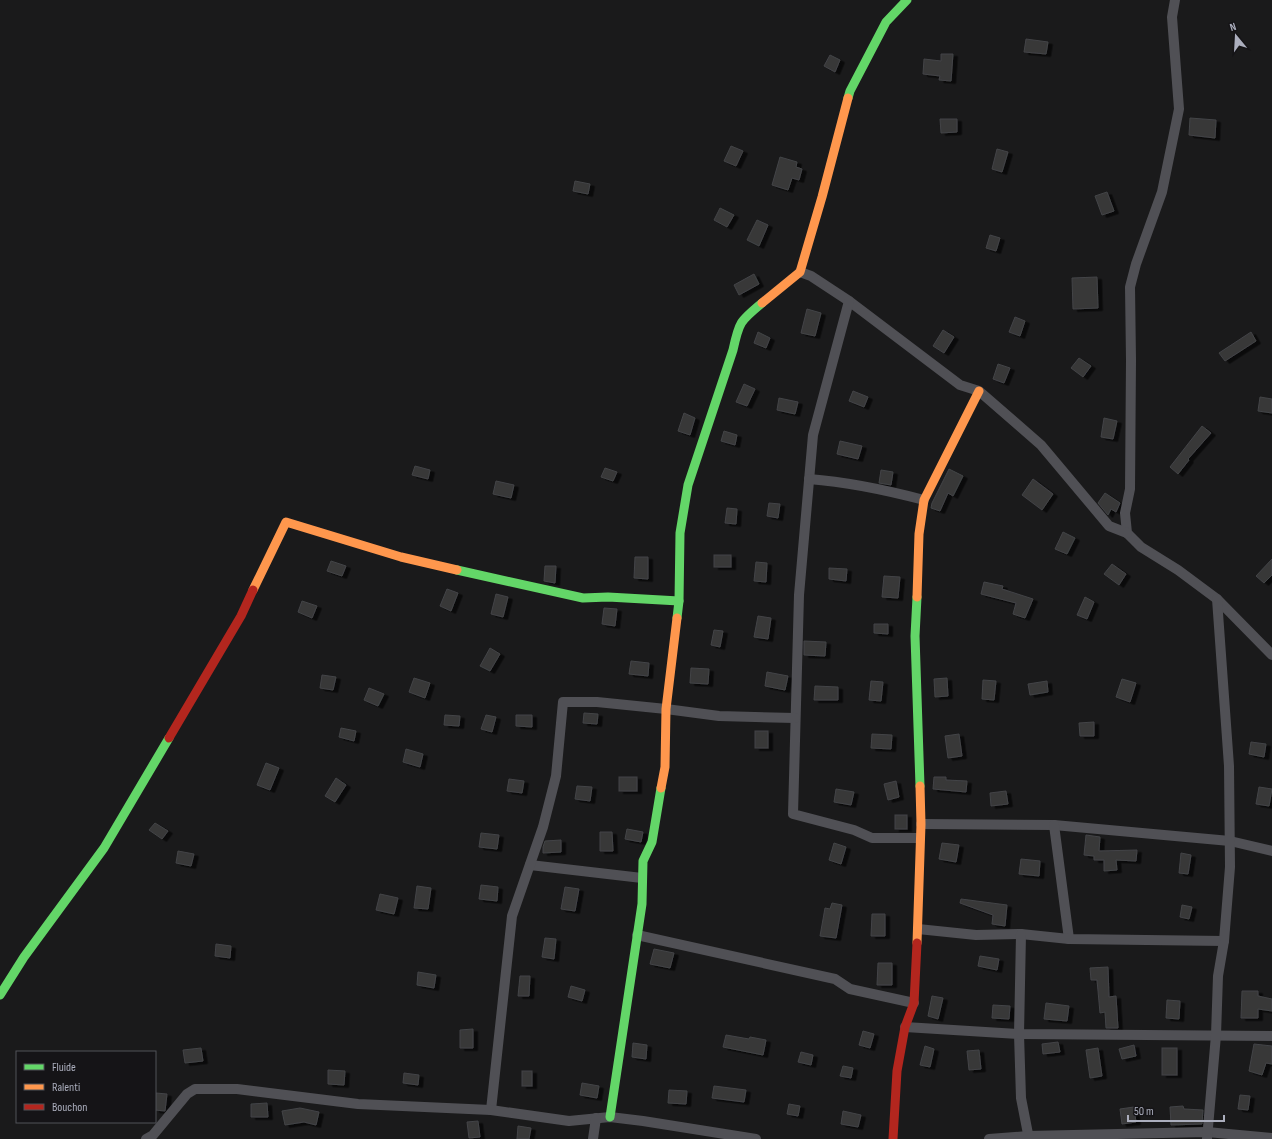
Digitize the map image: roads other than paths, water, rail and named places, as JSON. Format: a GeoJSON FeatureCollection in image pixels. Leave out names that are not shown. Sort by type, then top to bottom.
{"type":"FeatureCollection","features":[{"type":"Feature","properties":{"kind":"street"},"geometry":{"type":"LineString","coordinates":[[610,1117],[642,904],[643,861],[652,842],[665,767],[666,709],[680,601],[680,533],[688,485],[733,350],[737,330],[743,319],[800,272],[822,197],[850,91],[886,22],[907,0]]}},
{"type":"Feature","properties":{"kind":"street"},"geometry":{"type":"LineString","coordinates":[[1127,533],[1125,513],[1130,489],[1130,287],[1136,264],[1162,192],[1179,109],[1172,17],[1175,0]]}},
{"type":"Feature","properties":{"kind":"street"},"geometry":{"type":"LineString","coordinates":[[800,272],[811,276],[850,301],[960,385],[979,391],[1041,445],[1109,526],[1127,533],[1141,547],[1178,570],[1217,599],[1272,655]]}},
{"type":"Feature","properties":{"kind":"street"},"geometry":{"type":"LineString","coordinates":[[850,301],[813,436],[799,595],[793,814],[854,830],[872,838],[920,838]]}},
{"type":"Feature","properties":{"kind":"street"},"geometry":{"type":"LineString","coordinates":[[893,1139],[897,1071],[905,1027],[914,1003],[918,929],[921,824],[915,636],[919,534],[924,500],[979,391]]}},
{"type":"Feature","properties":{"kind":"street"},"geometry":{"type":"LineString","coordinates":[[809,479],[842,482],[924,500]]}},
{"type":"Feature","properties":{"kind":"street"},"geometry":{"type":"LineString","coordinates":[[0,995],[24,957],[104,848],[241,616],[286,522],[401,557],[584,598],[608,597],[680,601]]}},
{"type":"Feature","properties":{"kind":"street"},"geometry":{"type":"LineString","coordinates":[[1207,1136],[1216,1035],[1218,976],[1224,941],[1230,867],[1229,766],[1217,599]]}},
{"type":"Feature","properties":{"kind":"street"},"geometry":{"type":"LineString","coordinates":[[491,1110],[512,916],[543,827],[556,776],[563,702],[597,702],[719,716],[795,718]]}},
{"type":"Feature","properties":{"kind":"street"},"geometry":{"type":"LineString","coordinates":[[921,824],[1054,825],[1230,840],[1272,851]]}},
{"type":"Feature","properties":{"kind":"street"},"geometry":{"type":"LineString","coordinates":[[1054,825],[1069,939]]}},
{"type":"Feature","properties":{"kind":"street"},"geometry":{"type":"LineString","coordinates":[[530,865],[642,878]]}},
{"type":"Feature","properties":{"kind":"street"},"geometry":{"type":"LineString","coordinates":[[918,929],[976,935],[1021,934],[1069,939],[1224,941]]}},
{"type":"Feature","properties":{"kind":"street"},"geometry":{"type":"LineString","coordinates":[[1021,934],[1018,1034],[1021,1098],[1029,1138]]}},
{"type":"Feature","properties":{"kind":"street"},"geometry":{"type":"LineString","coordinates":[[637,935],[835,979],[850,989],[914,1003]]}},
{"type":"Feature","properties":{"kind":"street"},"geometry":{"type":"LineString","coordinates":[[905,1027],[1018,1034],[1272,1036]]}},
{"type":"Feature","properties":{"kind":"street"},"geometry":{"type":"LineString","coordinates":[[146,1139],[153,1135],[179,1102],[195,1089],[237,1089],[358,1104],[491,1110],[569,1121],[610,1117],[756,1139]]}},
{"type":"Feature","properties":{"kind":"street"},"geometry":{"type":"LineString","coordinates":[[593,1139],[596,1118]]}},
{"type":"Feature","properties":{"kind":"street"},"geometry":{"type":"LineString","coordinates":[[989,1139],[1207,1136],[1272,1138]]}}]}
